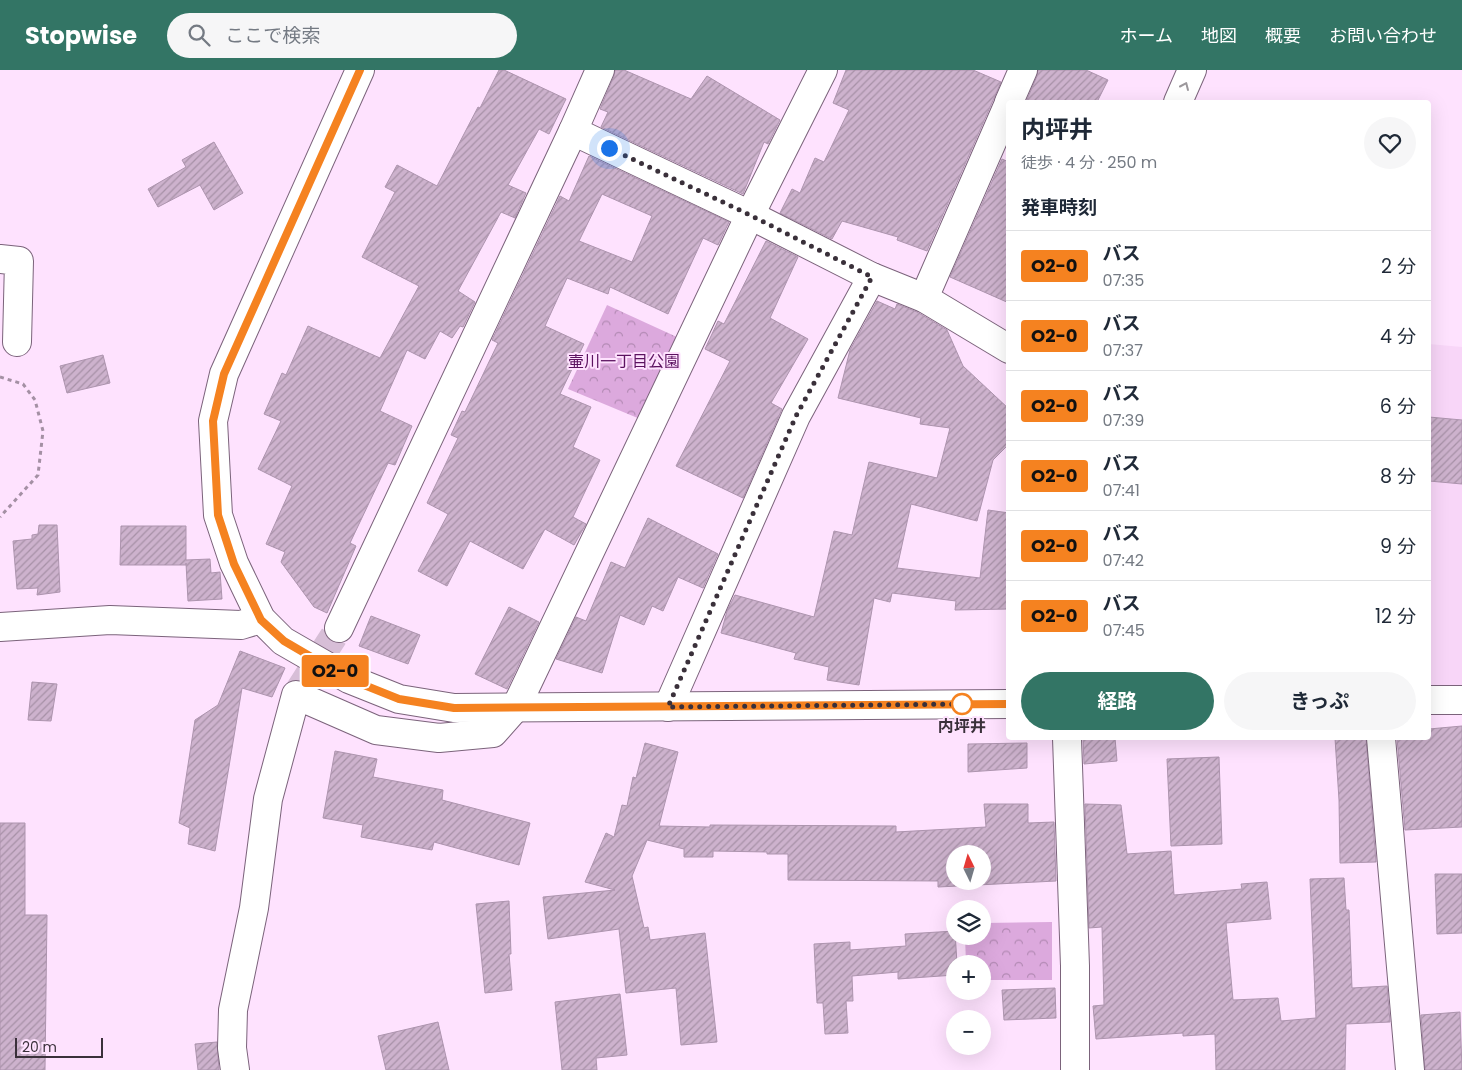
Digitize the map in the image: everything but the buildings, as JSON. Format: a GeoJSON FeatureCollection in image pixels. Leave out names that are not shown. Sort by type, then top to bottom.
{"type":"FeatureCollection","features":[{"type":"Feature","properties":{"kind":"street"},"geometry":{"type":"LineString","coordinates":[[360,70],[224,374],[213,421],[218,515],[234,564],[261,620],[284,641],[349,679],[399,699],[454,708],[516,706],[668,707],[1006,704]]}},
{"type":"Feature","properties":{"kind":"street"},"geometry":{"type":"LineString","coordinates":[[339,628],[573,132],[600,70]]}},
{"type":"Feature","properties":{"kind":"street"},"geometry":{"type":"LineString","coordinates":[[235,1070],[232,1048],[233,1010],[254,908],[268,799],[296,695],[376,730],[439,738],[493,733],[516,706],[750,215],[823,70]]}},
{"type":"Feature","properties":{"kind":"street"},"geometry":{"type":"LineString","coordinates":[[1010,100],[1023,70]]}},
{"type":"Feature","properties":{"kind":"street"},"geometry":{"type":"LineString","coordinates":[[1179,100],[1192,70]]}},
{"type":"Feature","properties":{"kind":"street"},"geometry":{"type":"LineString","coordinates":[[924,298],[1006,110]]}},
{"type":"Feature","properties":{"kind":"street"},"geometry":{"type":"LineString","coordinates":[[573,132],[750,215],[872,277],[924,298],[1006,347]]}},
{"type":"Feature","properties":{"kind":"street"},"geometry":{"type":"LineString","coordinates":[[0,259],[19,261],[9,314],[17,342]]}},
{"type":"Feature","properties":{"kind":"street"},"geometry":{"type":"LineString","coordinates":[[668,707],[796,416],[872,277]]}},
{"type":"Feature","properties":{"kind":"street"},"geometry":{"type":"LineString","coordinates":[[0,627],[110,620],[241,625],[261,620]]}},
{"type":"Feature","properties":{"kind":"street"},"geometry":{"type":"LineString","coordinates":[[1431,700],[1462,700]]}},
{"type":"Feature","properties":{"kind":"street"},"geometry":{"type":"LineString","coordinates":[[1067,740],[1075,966],[1075,1070]]}},
{"type":"Feature","properties":{"kind":"street"},"geometry":{"type":"LineString","coordinates":[[1381,740],[1410,1070]]}},
{"type":"Feature","properties":{"kind":"path"},"geometry":{"type":"LineString","coordinates":[[0,377],[23,384],[35,400],[43,431],[38,475],[0,517]]}},
{"type":"Feature","properties":{"kind":"shaded area"},"geometry":{"type":"Polygon","coordinates":[[[1431,344],[1462,347],[1462,686],[1431,686],[1431,344]]]}},
{"type":"Feature","properties":{"kind":"green space","name":"壷川一丁目公園"},"geometry":{"type":"Polygon","coordinates":[[[607,305],[679,338],[640,419],[568,389],[607,305]]]}},
{"type":"Feature","properties":{"kind":"green space"},"geometry":{"type":"Polygon","coordinates":[[[1052,922],[1052,980],[991,980],[991,955],[966,955],[965,945],[991,945],[991,923],[1052,922]]]}},
{"type":"Feature","properties":{"kind":"tunnel"},"geometry":{"type":"LineString","coordinates":[[296,695],[339,628]]}},
{"type":"Feature","properties":{"kind":"bus line","name":"O2-0"},"geometry":{"type":"LineString","coordinates":[[360,70],[224,374],[213,421],[218,515],[234,564],[261,620],[284,641],[349,679],[399,699],[454,708],[516,706],[688,707],[1006,704]]}},
{"type":"Feature","properties":{"kind":"place","name":"内坪井"},"geometry":{"type":"Point","coordinates":[962,704]}},
{"type":"Feature","properties":{"kind":"route"},"geometry":{"type":"LineString","coordinates":[[609,148],[750,215],[872,277],[796,416],[668,707],[971,704],[962,704]]}}]}
